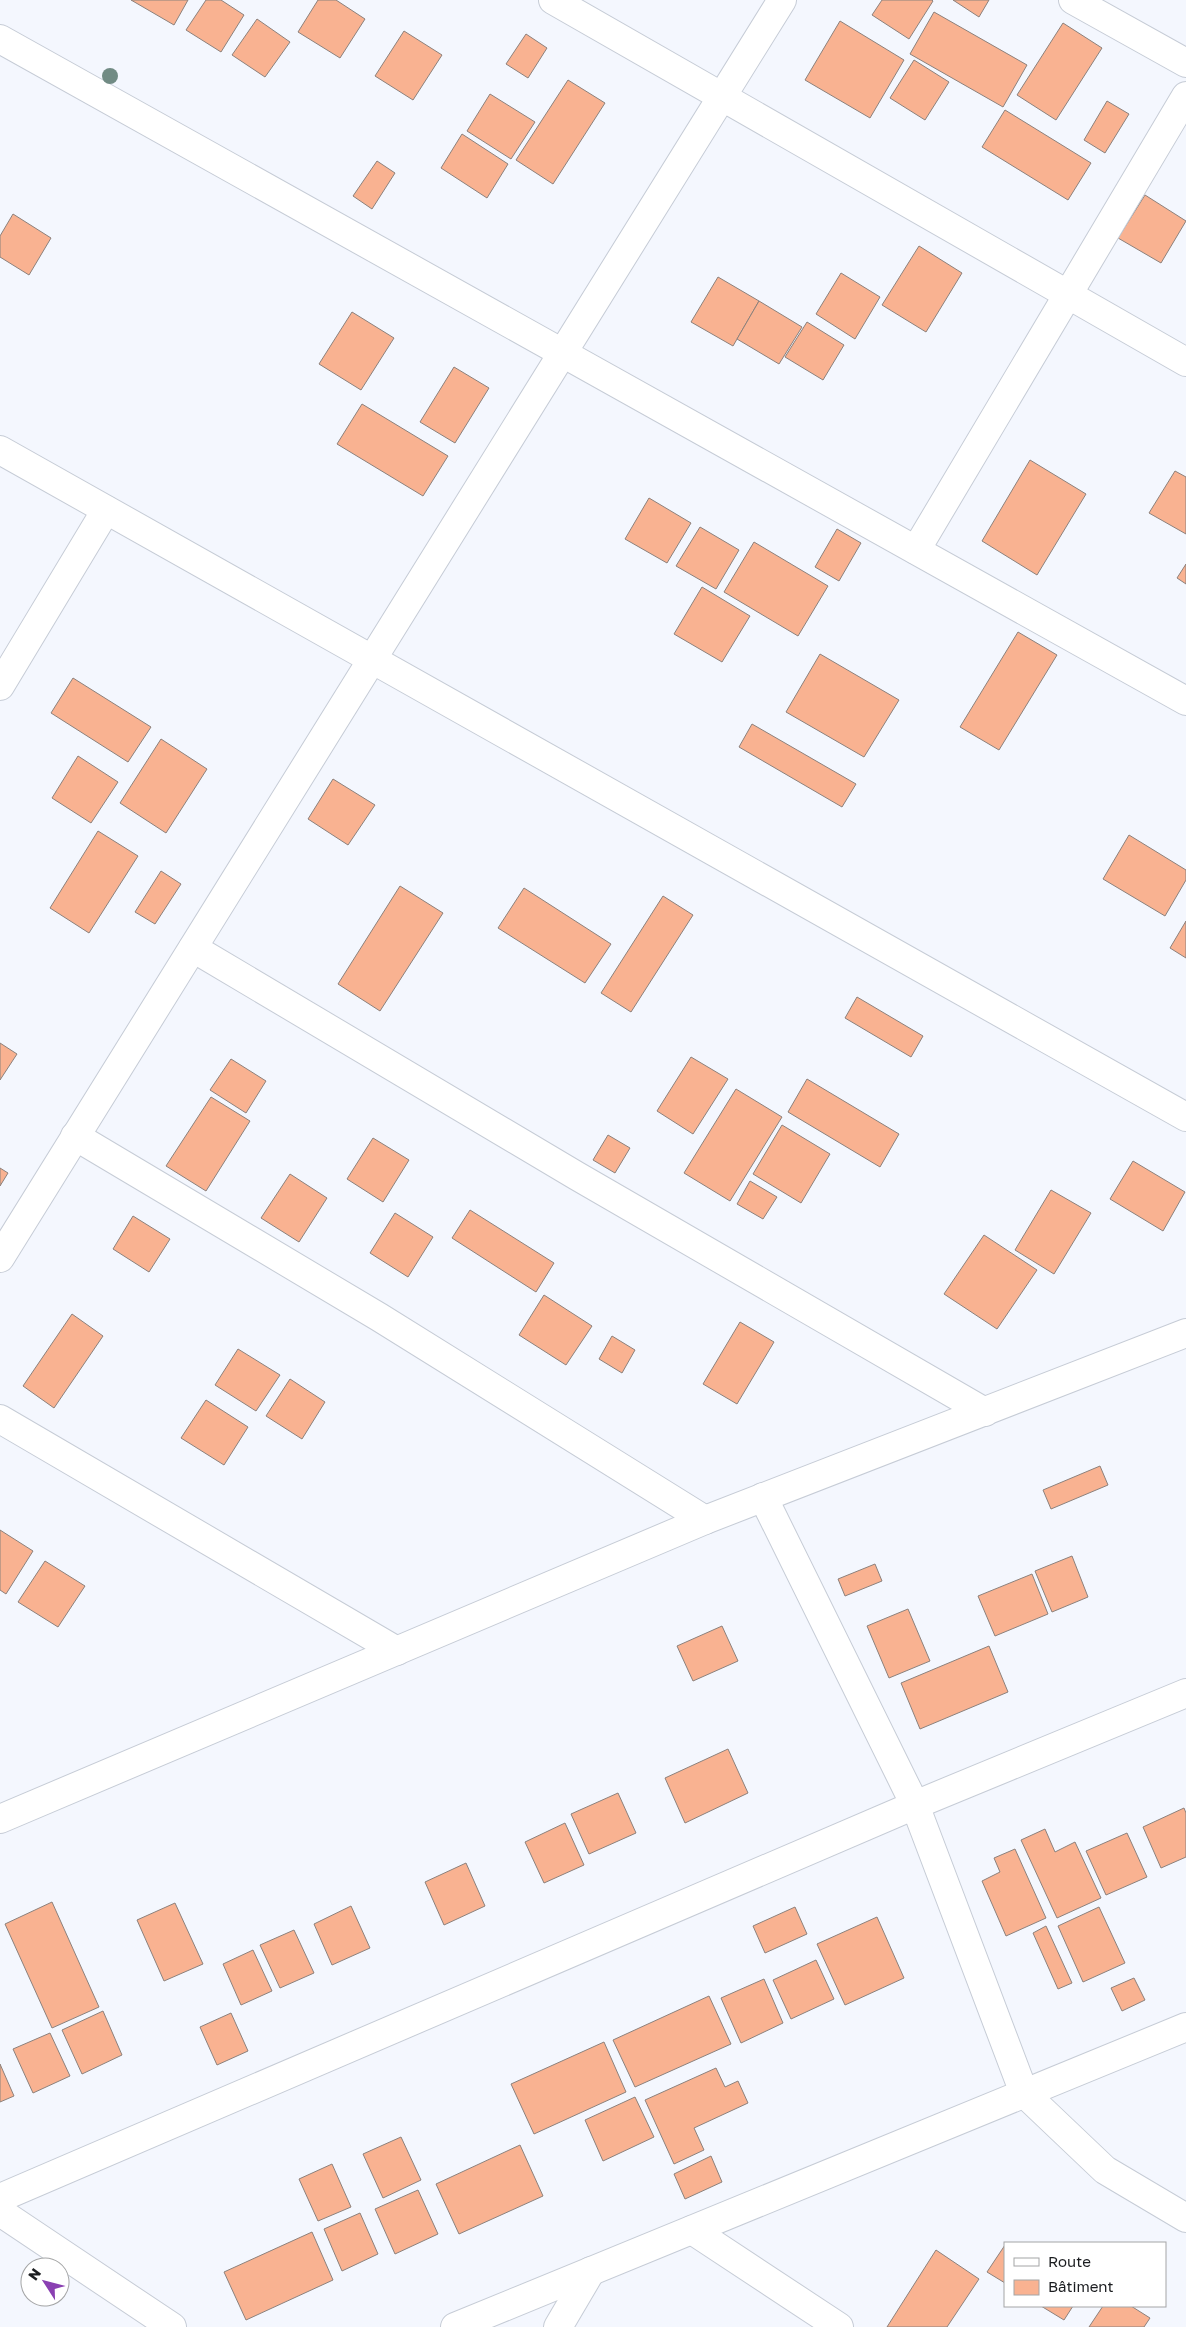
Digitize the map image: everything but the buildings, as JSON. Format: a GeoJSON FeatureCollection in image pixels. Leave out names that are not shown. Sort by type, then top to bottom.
{"type":"FeatureCollection","features":[{"type":"Feature","properties":{"kind":"street"},"geometry":{"type":"LineString","coordinates":[[553,0],[1186,362]]}},
{"type":"Feature","properties":{"kind":"street"},"geometry":{"type":"LineString","coordinates":[[0,1258],[782,0]]}},
{"type":"Feature","properties":{"kind":"street"},"geometry":{"type":"LineString","coordinates":[[1073,0],[1186,63]]}},
{"type":"Feature","properties":{"kind":"street"},"geometry":{"type":"LineString","coordinates":[[0,39],[1186,701]]}},
{"type":"Feature","properties":{"kind":"street"},"geometry":{"type":"LineString","coordinates":[[916,550],[1186,96]]}},
{"type":"Feature","properties":{"kind":"street"},"geometry":{"type":"LineString","coordinates":[[0,450],[1186,1117]]}},
{"type":"Feature","properties":{"kind":"street"},"geometry":{"type":"LineString","coordinates":[[0,686],[106,510]]}},
{"type":"Feature","properties":{"kind":"street"},"geometry":{"type":"LineString","coordinates":[[193,948],[577,1176],[985,1412]]}},
{"type":"Feature","properties":{"kind":"street"},"geometry":{"type":"LineString","coordinates":[[76,1136],[379,1317],[705,1520]]}},
{"type":"Feature","properties":{"kind":"street"},"geometry":{"type":"LineString","coordinates":[[0,1819],[705,1520],[1186,1333]]}},
{"type":"Feature","properties":{"kind":"street"},"geometry":{"type":"LineString","coordinates":[[0,1419],[397,1651]]}},
{"type":"Feature","properties":{"kind":"street"},"geometry":{"type":"LineString","coordinates":[[763,1497],[915,1805],[1024,2093],[1105,2170],[1186,2218]]}},
{"type":"Feature","properties":{"kind":"street"},"geometry":{"type":"LineString","coordinates":[[0,2198],[915,1805],[1186,1693]]}},
{"type":"Feature","properties":{"kind":"street"},"geometry":{"type":"LineString","coordinates":[[455,2327],[1186,2027]]}},
{"type":"Feature","properties":{"kind":"street"},"geometry":{"type":"LineString","coordinates":[[0,2212],[172,2327]]}},
{"type":"Feature","properties":{"kind":"street"},"geometry":{"type":"LineString","coordinates":[[692,2230],[840,2327]]}},
{"type":"Feature","properties":{"kind":"street"},"geometry":{"type":"LineString","coordinates":[[558,2327],[591,2271]]}}]}
